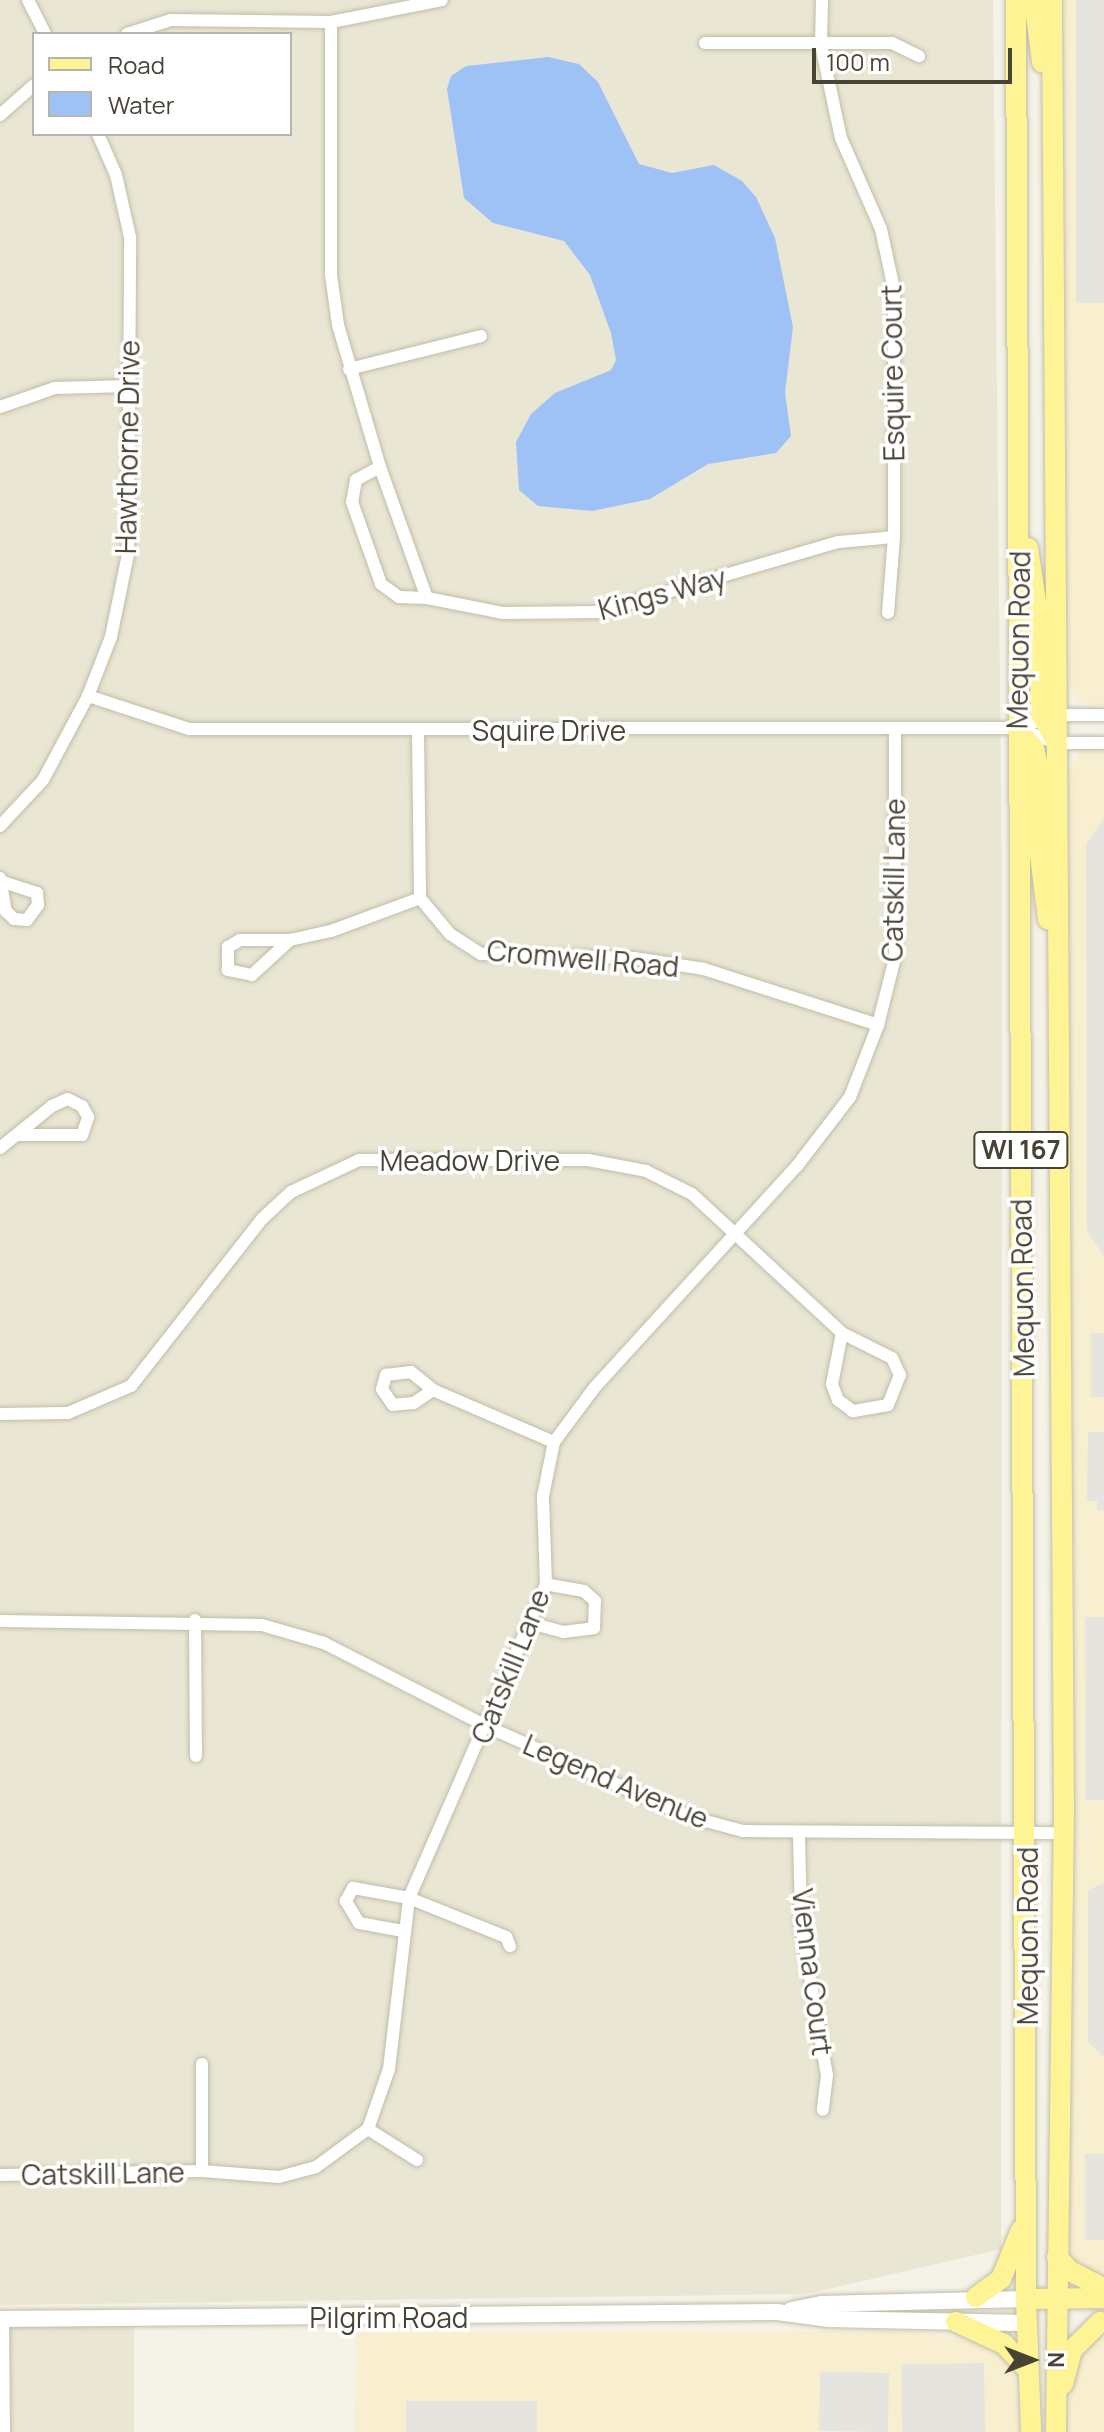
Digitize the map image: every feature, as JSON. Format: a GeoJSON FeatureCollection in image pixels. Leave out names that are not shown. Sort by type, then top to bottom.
{"type":"FeatureCollection","features":[{"type":"Feature","properties":{"kind":"main road","name":"Mequon Road"},"geometry":{"type":"LineString","coordinates":[[1016,0],[1020,158],[1020,513],[1016,728],[1027,1834],[1026,2323],[1031,2432]]}},
{"type":"Feature","properties":{"kind":"main road"},"geometry":{"type":"LineString","coordinates":[[1034,0],[1052,100]]}},
{"type":"Feature","properties":{"kind":"main road","name":"Mequon Road"},"geometry":{"type":"LineString","coordinates":[[1050,718],[1052,0]]}},
{"type":"Feature","properties":{"kind":"main road"},"geometry":{"type":"LineString","coordinates":[[1020,158],[1053,158]]}},
{"type":"Feature","properties":{"kind":"main road"},"geometry":{"type":"LineString","coordinates":[[1020,513],[1038,616],[1050,718],[1057,743]]}},
{"type":"Feature","properties":{"kind":"main road"},"geometry":{"type":"LineString","coordinates":[[1016,728],[1034,749],[1038,765],[1038,840],[1057,966]]}},
{"type":"Feature","properties":{"kind":"main road","name":"Mequon Road"},"geometry":{"type":"LineString","coordinates":[[1056,2432],[1064,1833],[1057,743]]}},
{"type":"Feature","properties":{"kind":"main road"},"geometry":{"type":"LineString","coordinates":[[976,2297],[1004,2274],[1026,2215]]}},
{"type":"Feature","properties":{"kind":"main road"},"geometry":{"type":"LineString","coordinates":[[1057,2257],[1070,2271],[1104,2288]]}},
{"type":"Feature","properties":{"kind":"main road","name":"Pilgrim Road"},"geometry":{"type":"LineString","coordinates":[[1026,2299],[1104,2298]]}},
{"type":"Feature","properties":{"kind":"main road"},"geometry":{"type":"LineString","coordinates":[[956,2322],[1004,2344],[1028,2370]]}},
{"type":"Feature","properties":{"kind":"main road"},"geometry":{"type":"LineString","coordinates":[[1056,2411],[1072,2350],[1102,2322]]}},
{"type":"Feature","properties":{"kind":"main road","name":"Pilgrim Road"},"geometry":{"type":"LineString","coordinates":[[1026,2323],[1102,2322]]}},
{"type":"Feature","properties":{"kind":"street"},"geometry":{"type":"LineString","coordinates":[[28,0],[44,32]]}},
{"type":"Feature","properties":{"kind":"street"},"geometry":{"type":"LineString","coordinates":[[133,32],[171,20],[331,22],[442,0]]}},
{"type":"Feature","properties":{"kind":"street","name":"Esquire Court"},"geometry":{"type":"LineString","coordinates":[[822,0],[821,45],[841,138],[881,229],[894,289],[894,537],[888,613]]}},
{"type":"Feature","properties":{"kind":"street"},"geometry":{"type":"LineString","coordinates":[[331,22],[331,275],[349,369],[427,598]]}},
{"type":"Feature","properties":{"kind":"street"},"geometry":{"type":"LineString","coordinates":[[705,43],[892,43],[919,56]]}},
{"type":"Feature","properties":{"kind":"street"},"geometry":{"type":"LineString","coordinates":[[0,115],[32,87]]}},
{"type":"Feature","properties":{"kind":"street","name":"Hawthorne Drive"},"geometry":{"type":"LineString","coordinates":[[0,826],[43,780],[88,696],[111,637],[128,554],[130,237],[116,175],[99,136]]}},
{"type":"Feature","properties":{"kind":"street"},"geometry":{"type":"LineString","coordinates":[[349,369],[481,336]]}},
{"type":"Feature","properties":{"kind":"street"},"geometry":{"type":"LineString","coordinates":[[0,407],[55,388],[128,386]]}},
{"type":"Feature","properties":{"kind":"street","name":"Kings Way"},"geometry":{"type":"LineString","coordinates":[[380,467],[356,480],[352,502],[381,584],[399,597],[427,598],[503,613],[599,612],[839,542],[894,537]]}},
{"type":"Feature","properties":{"kind":"street","name":"Squire Drive"},"geometry":{"type":"LineString","coordinates":[[88,696],[189,729],[1016,728],[1050,718],[1104,715]]}},
{"type":"Feature","properties":{"kind":"street","name":"Squire Drive"},"geometry":{"type":"LineString","coordinates":[[1016,728],[1057,743],[1104,743]]}},
{"type":"Feature","properties":{"kind":"street","name":"Catskill Lane"},"geometry":{"type":"LineString","coordinates":[[0,2175],[202,2171],[279,2177],[316,2167],[368,2129],[389,2069],[409,1898],[546,1584],[543,1496],[554,1442],[595,1387],[735,1234],[850,1097],[878,1025],[895,958],[895,729]]}},
{"type":"Feature","properties":{"kind":"street"},"geometry":{"type":"LineString","coordinates":[[290,940],[252,975],[228,970],[228,947],[240,940],[290,940],[331,931],[420,898],[418,731]]}},
{"type":"Feature","properties":{"kind":"street","name":"Cromwell Road"},"geometry":{"type":"LineString","coordinates":[[420,898],[450,934],[481,954],[634,958],[704,969],[878,1025]]}},
{"type":"Feature","properties":{"kind":"street"},"geometry":{"type":"LineString","coordinates":[[0,1148],[18,1135],[68,1099],[82,1106],[88,1117],[82,1135],[18,1135]]}},
{"type":"Feature","properties":{"kind":"street","name":"Meadow Drive"},"geometry":{"type":"LineString","coordinates":[[0,1414],[68,1413],[131,1386],[262,1219],[291,1192],[359,1160],[588,1160],[646,1171],[692,1194],[842,1333],[892,1358],[900,1375],[888,1405],[853,1411],[838,1400],[832,1384],[842,1333]]}},
{"type":"Feature","properties":{"kind":"street"},"geometry":{"type":"LineString","coordinates":[[433,1390],[554,1442]]}},
{"type":"Feature","properties":{"kind":"street"},"geometry":{"type":"LineString","coordinates":[[530,1623],[572,1633],[594,1628],[595,1601],[584,1591],[546,1584]]}},
{"type":"Feature","properties":{"kind":"street"},"geometry":{"type":"LineString","coordinates":[[195,1620],[196,1756]]}},
{"type":"Feature","properties":{"kind":"street","name":"Legend Avenue"},"geometry":{"type":"LineString","coordinates":[[0,1621],[195,1620],[262,1625],[324,1643],[486,1726],[687,1816],[743,1831],[799,1834],[1064,1833]]}},
{"type":"Feature","properties":{"kind":"street","name":"Vienna Court"},"geometry":{"type":"LineString","coordinates":[[799,1834],[801,1925],[827,2075],[823,2110]]}},
{"type":"Feature","properties":{"kind":"street"},"geometry":{"type":"LineString","coordinates":[[403,1931],[359,1923],[346,1901],[353,1888],[409,1898],[506,1937],[510,1946]]}},
{"type":"Feature","properties":{"kind":"street"},"geometry":{"type":"LineString","coordinates":[[202,2064],[202,2171]]}},
{"type":"Feature","properties":{"kind":"street"},"geometry":{"type":"LineString","coordinates":[[368,2129],[417,2160]]}},
{"type":"Feature","properties":{"kind":"street","name":"Pilgrim Road"},"geometry":{"type":"LineString","coordinates":[[777,2312],[821,2304],[976,2297],[1026,2299]]}},
{"type":"Feature","properties":{"kind":"street","name":"Pilgrim Road"},"geometry":{"type":"LineString","coordinates":[[2,2319],[777,2312],[828,2319],[1026,2323]]}},
{"type":"Feature","properties":{"kind":"street"},"geometry":{"type":"LineString","coordinates":[[2,2319],[4,2432]]}},
{"type":"Feature","properties":{"kind":"shaded area"},"geometry":{"type":"Polygon","coordinates":[[[0,0],[993,0],[1002,890],[1001,2249],[806,2294],[0,2305],[0,0]]]}},
{"type":"Feature","properties":{"kind":"shaded area"},"geometry":{"type":"Polygon","coordinates":[[[1065,0],[1104,0],[1104,706],[1077,702],[1069,684],[1065,0]]]}},
{"type":"Feature","properties":{"kind":"shaded area"},"geometry":{"type":"Polygon","coordinates":[[[1076,0],[1104,0],[1104,303],[1076,303],[1076,0]]]}},
{"type":"Feature","properties":{"kind":"shaded area"},"geometry":{"type":"Polygon","coordinates":[[[1104,748],[1104,2276],[1085,2272],[1071,2258],[1069,2244],[1077,1796],[1068,771],[1081,749],[1104,748]]]}},
{"type":"Feature","properties":{"kind":"shaded area"},"geometry":{"type":"Polygon","coordinates":[[[1104,818],[1104,1256],[1087,1232],[1086,844],[1104,818]]]}},
{"type":"Feature","properties":{"kind":"shaded area"},"geometry":{"type":"Polygon","coordinates":[[[1091,1333],[1104,1333],[1104,1397],[1091,1397],[1091,1333]]]}},
{"type":"Feature","properties":{"kind":"shaded area"},"geometry":{"type":"Polygon","coordinates":[[[1088,1432],[1104,1432],[1104,1510],[1097,1510],[1097,1501],[1087,1501],[1088,1432]]]}},
{"type":"Feature","properties":{"kind":"shaded area"},"geometry":{"type":"Polygon","coordinates":[[[1085,1617],[1104,1617],[1104,1800],[1085,1800],[1085,1617]]]}},
{"type":"Feature","properties":{"kind":"shaded area"},"geometry":{"type":"Polygon","coordinates":[[[1104,1883],[1102,2055],[1088,2042],[1088,1890],[1104,1883]]]}},
{"type":"Feature","properties":{"kind":"shaded area"},"geometry":{"type":"Polygon","coordinates":[[[1085,2154],[1104,2154],[1104,2240],[1085,2240],[1085,2154]]]}},
{"type":"Feature","properties":{"kind":"shaded area"},"geometry":{"type":"Polygon","coordinates":[[[0,2319],[134,2319],[134,2432],[0,2432],[0,2319]]]}},
{"type":"Feature","properties":{"kind":"shaded area"},"geometry":{"type":"Polygon","coordinates":[[[914,2331],[989,2345],[1008,2356],[1014,2374],[1019,2432],[355,2432],[356,2333],[914,2331]]]}},
{"type":"Feature","properties":{"kind":"shaded area"},"geometry":{"type":"Polygon","coordinates":[[[1104,2337],[1104,2432],[1064,2432],[1077,2353],[1094,2338],[1104,2337]]]}},
{"type":"Feature","properties":{"kind":"shaded area"},"geometry":{"type":"Polygon","coordinates":[[[984,2363],[985,2432],[902,2432],[901,2364],[984,2363]]]}},
{"type":"Feature","properties":{"kind":"shaded area"},"geometry":{"type":"Polygon","coordinates":[[[820,2372],[889,2373],[888,2432],[819,2431],[820,2372]]]}},
{"type":"Feature","properties":{"kind":"shaded area"},"geometry":{"type":"Polygon","coordinates":[[[406,2401],[537,2401],[537,2432],[406,2432],[406,2401]]]}},
{"type":"Feature","properties":{"kind":"water"},"geometry":{"type":"Polygon","coordinates":[[[548,57],[579,64],[598,82],[639,164],[672,173],[714,165],[742,181],[756,197],[775,238],[793,327],[785,393],[791,436],[776,453],[708,464],[650,499],[592,511],[538,506],[519,490],[516,442],[531,414],[555,393],[611,370],[616,360],[611,333],[590,275],[564,241],[493,223],[464,198],[447,89],[451,76],[466,66],[548,57]]]}}]}
